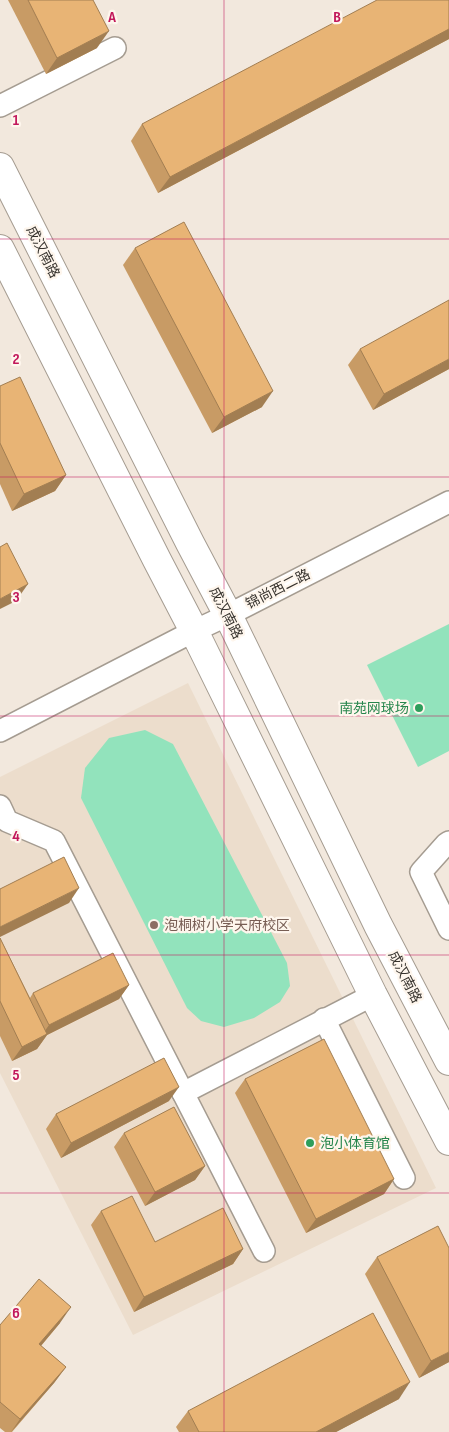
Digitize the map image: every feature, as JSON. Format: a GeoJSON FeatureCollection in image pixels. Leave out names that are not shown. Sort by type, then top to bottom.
{"type":"FeatureCollection","features":[{"type":"Feature","properties":{"kind":"main road","name":"成汉南路"},"geometry":{"type":"LineString","coordinates":[[0,167],[228,615],[378,925],[449,1061]]}},
{"type":"Feature","properties":{"kind":"main road"},"geometry":{"type":"LineString","coordinates":[[0,249],[194,631],[373,994],[449,1141]]}},
{"type":"Feature","properties":{"kind":"street"},"geometry":{"type":"LineString","coordinates":[[0,106],[115,48]]}},
{"type":"Feature","properties":{"kind":"street","name":"锦尚西二路"},"geometry":{"type":"LineString","coordinates":[[0,730],[449,502]]}},
{"type":"Feature","properties":{"kind":"street"},"geometry":{"type":"LineString","coordinates":[[0,806],[7,821],[54,841],[264,1251]]}},
{"type":"Feature","properties":{"kind":"street"},"geometry":{"type":"LineString","coordinates":[[449,842],[421,872],[449,929]]}},
{"type":"Feature","properties":{"kind":"street"},"geometry":{"type":"LineString","coordinates":[[183,1093],[373,994]]}},
{"type":"Feature","properties":{"kind":"street"},"geometry":{"type":"LineString","coordinates":[[324,1020],[404,1178]]}},
{"type":"Feature","properties":{"kind":"shaded area","name":"泡桐树小学天府校区"},"geometry":{"type":"Polygon","coordinates":[[[188,683],[436,1188],[133,1335],[0,1073],[0,777],[188,683]]]}},
{"type":"Feature","properties":{"kind":"green space","name":"南苑网球场"},"geometry":{"type":"Polygon","coordinates":[[[449,624],[449,751],[418,767],[367,665],[449,624]]]}},
{"type":"Feature","properties":{"kind":"green space"},"geometry":{"type":"Polygon","coordinates":[[[145,730],[173,744],[287,963],[290,986],[280,1002],[254,1018],[224,1027],[201,1021],[187,1008],[81,798],[85,768],[109,738],[145,730]]]}},
{"type":"Feature","properties":{"kind":"building"},"geometry":{"type":"Polygon","coordinates":[[[28,0],[93,0],[109,31],[57,58],[28,0]]]}},
{"type":"Feature","properties":{"kind":"building"},"geometry":{"type":"Polygon","coordinates":[[[377,0],[449,0],[449,29],[170,177],[142,124],[377,0]]]}},
{"type":"Feature","properties":{"kind":"building"},"geometry":{"type":"Polygon","coordinates":[[[184,222],[273,391],[224,417],[135,248],[184,222]]]}},
{"type":"Feature","properties":{"kind":"building"},"geometry":{"type":"Polygon","coordinates":[[[449,300],[449,359],[384,394],[360,349],[449,300]]]}},
{"type":"Feature","properties":{"kind":"building"},"geometry":{"type":"Polygon","coordinates":[[[20,377],[66,475],[24,494],[0,443],[0,386],[20,377]]]}},
{"type":"Feature","properties":{"kind":"building"},"geometry":{"type":"Polygon","coordinates":[[[7,543],[28,584],[0,599],[0,547],[7,543]]]}},
{"type":"Feature","properties":{"kind":"building"},"geometry":{"type":"Polygon","coordinates":[[[64,857],[79,888],[0,927],[0,889],[64,857]]]}},
{"type":"Feature","properties":{"kind":"building"},"geometry":{"type":"Polygon","coordinates":[[[0,938],[47,1034],[22,1047],[0,1001],[0,938]]]}},
{"type":"Feature","properties":{"kind":"building"},"geometry":{"type":"Polygon","coordinates":[[[113,953],[129,985],[49,1025],[33,993],[113,953]]]}},
{"type":"Feature","properties":{"kind":"building","name":"泡小体育馆"},"geometry":{"type":"Polygon","coordinates":[[[324,1039],[394,1179],[316,1219],[245,1079],[324,1039]]]}},
{"type":"Feature","properties":{"kind":"building"},"geometry":{"type":"Polygon","coordinates":[[[164,1058],[179,1087],[71,1143],[56,1114],[164,1058]]]}},
{"type":"Feature","properties":{"kind":"building"},"geometry":{"type":"Polygon","coordinates":[[[174,1107],[205,1166],[155,1192],[124,1133],[174,1107]]]}},
{"type":"Feature","properties":{"kind":"building"},"geometry":{"type":"Polygon","coordinates":[[[132,1196],[155,1242],[223,1208],[243,1249],[144,1297],[101,1211],[132,1196]]]}},
{"type":"Feature","properties":{"kind":"building"},"geometry":{"type":"Polygon","coordinates":[[[438,1226],[449,1248],[449,1352],[431,1361],[377,1257],[438,1226]]]}},
{"type":"Feature","properties":{"kind":"building"},"geometry":{"type":"Polygon","coordinates":[[[39,1279],[71,1307],[39,1344],[66,1367],[20,1419],[0,1402],[0,1325],[39,1279]]]}},
{"type":"Feature","properties":{"kind":"building"},"geometry":{"type":"Polygon","coordinates":[[[373,1313],[410,1382],[316,1432],[199,1432],[188,1411],[373,1313]]]}},
{"type":"Feature","properties":{"kind":"place","name":"南苑网球场"},"geometry":{"type":"Point","coordinates":[419,708]}},
{"type":"Feature","properties":{"kind":"place","name":"泡桐树小学天府校区"},"geometry":{"type":"Point","coordinates":[154,925]}},
{"type":"Feature","properties":{"kind":"place","name":"泡小体育馆"},"geometry":{"type":"Point","coordinates":[310,1143]}}]}
